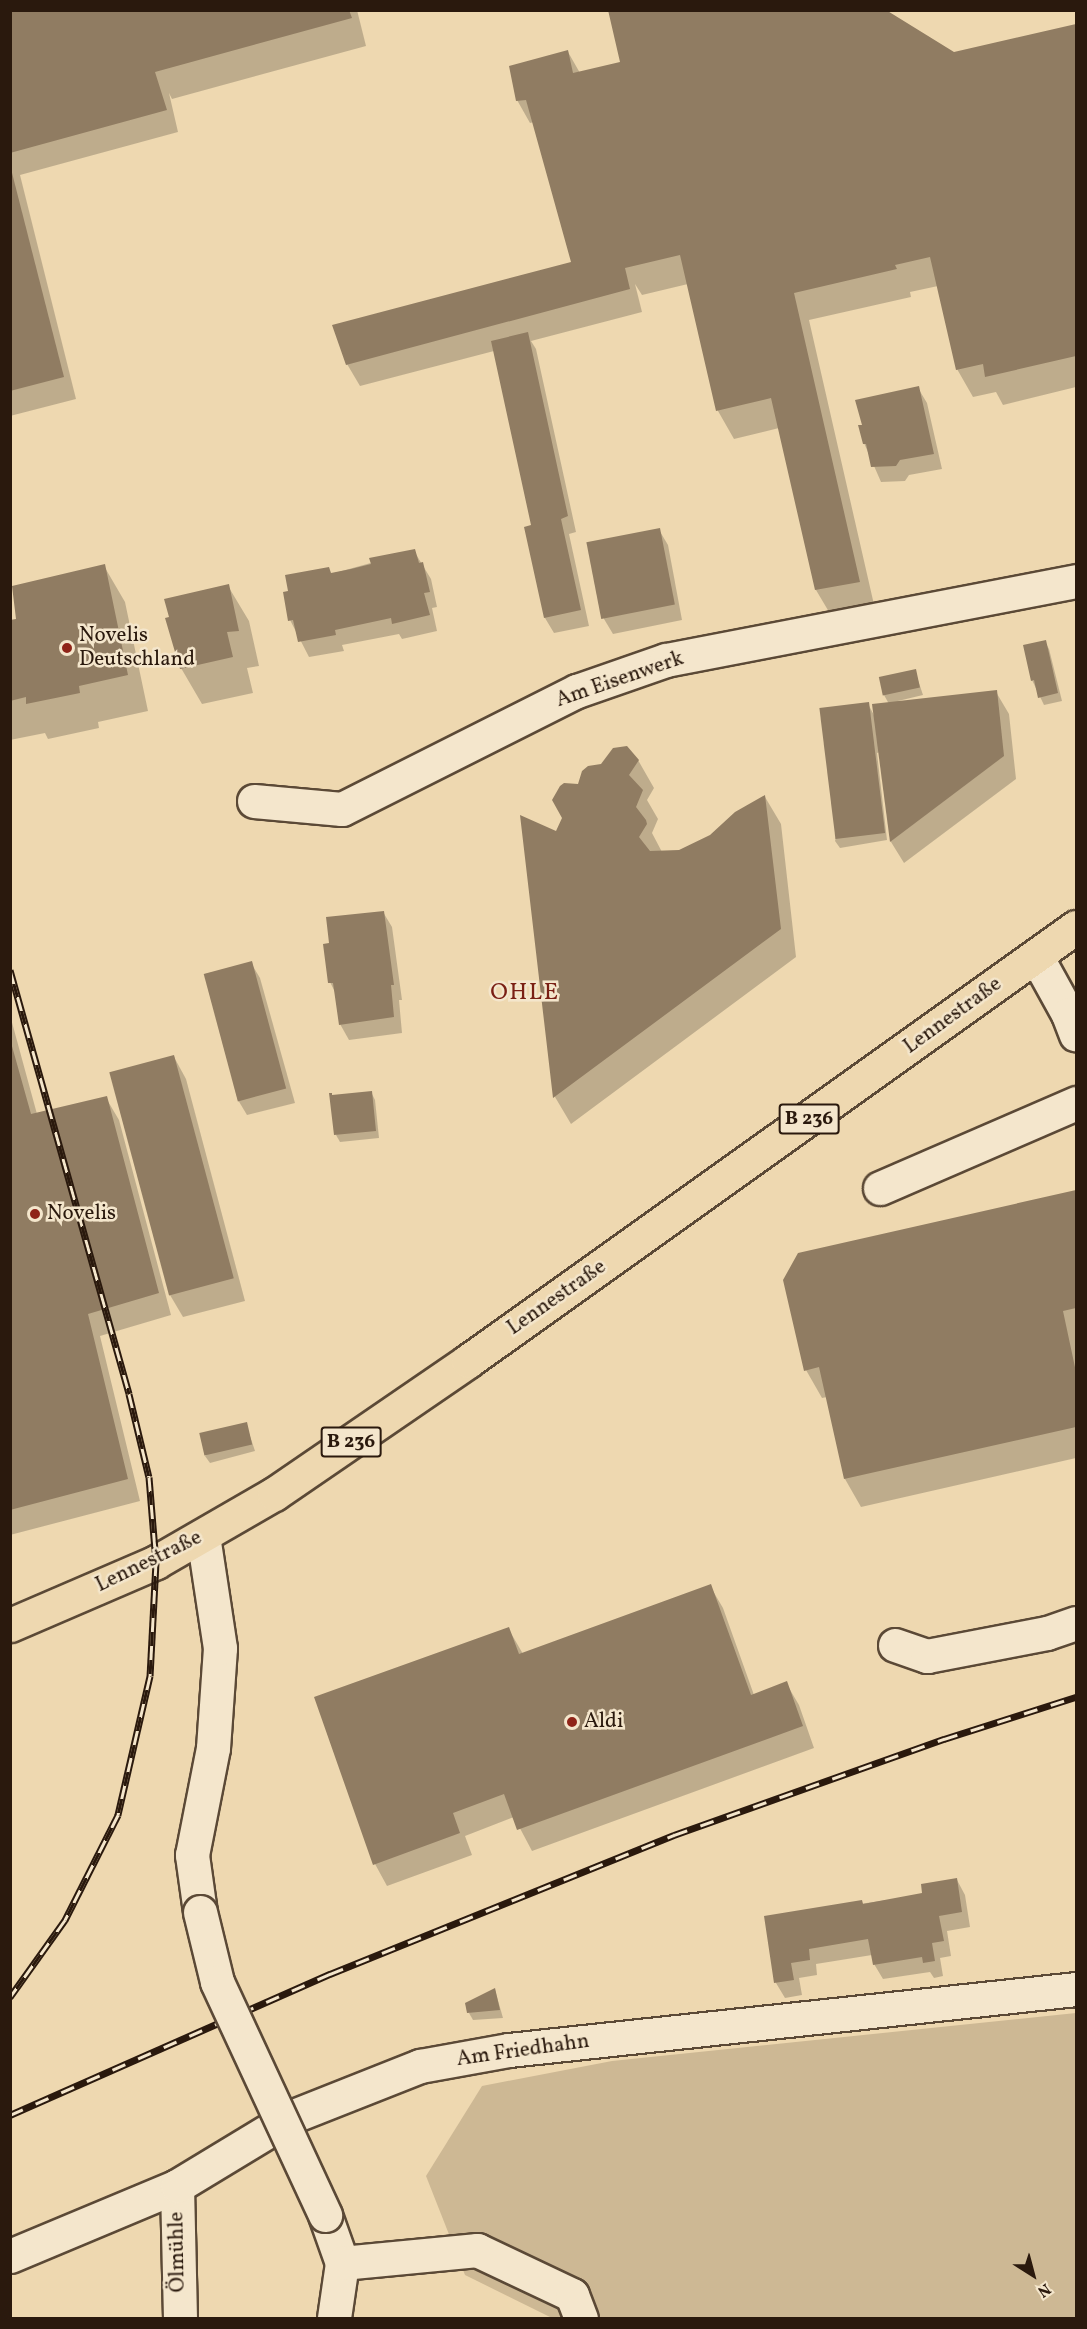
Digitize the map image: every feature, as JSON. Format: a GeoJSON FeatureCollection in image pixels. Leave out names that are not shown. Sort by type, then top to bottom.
{"type":"FeatureCollection","features":[{"type":"Feature","properties":{"kind":"main road","name":"Lennestraße"},"geometry":{"type":"LineString","coordinates":[[10,1625],[156,1562],[274,1494],[468,1360],[1077,927]]}},
{"type":"Feature","properties":{"kind":"street","name":"Am Eisenwerk"},"geometry":{"type":"LineString","coordinates":[[254,801],[342,809],[577,691],[666,660],[1077,581]]}},
{"type":"Feature","properties":{"kind":"street"},"geometry":{"type":"LineString","coordinates":[[1036,956],[1077,1035]]}},
{"type":"Feature","properties":{"kind":"street"},"geometry":{"type":"LineString","coordinates":[[880,1188],[1077,1103]]}},
{"type":"Feature","properties":{"kind":"street"},"geometry":{"type":"LineString","coordinates":[[204,1536],[220,1648],[213,1748],[192,1856],[200,1912],[217,1982],[325,2215],[342,2263],[334,2319]]}},
{"type":"Feature","properties":{"kind":"street"},"geometry":{"type":"LineString","coordinates":[[895,1645],[927,1656],[1047,1633],[1077,1623]]}},
{"type":"Feature","properties":{"kind":"street","name":"Am Friedhahn"},"geometry":{"type":"LineString","coordinates":[[10,2256],[177,2186],[291,2117],[420,2066],[509,2050],[1077,1989]]}},
{"type":"Feature","properties":{"kind":"street","name":"Ölmühle"},"geometry":{"type":"LineString","coordinates":[[177,2186],[180,2319]]}},
{"type":"Feature","properties":{"kind":"street"},"geometry":{"type":"LineString","coordinates":[[342,2263],[477,2250],[572,2295],[581,2319]]}},
{"type":"Feature","properties":{"kind":"shaded area"},"geometry":{"type":"Polygon","coordinates":[[[1076,2013],[1076,2318],[552,2318],[465,2275],[426,2176],[482,2086],[612,2061],[1076,2013]]]}},
{"type":"Feature","properties":{"kind":"building"},"geometry":{"type":"Polygon","coordinates":[[[10,10],[349,10],[352,18],[155,72],[167,110],[10,153],[10,10]]]}},
{"type":"Feature","properties":{"kind":"building"},"geometry":{"type":"Polygon","coordinates":[[[608,10],[886,10],[954,52],[1076,24],[1076,356],[985,377],[983,364],[956,370],[930,257],[895,265],[897,269],[794,293],[860,582],[815,590],[771,398],[716,411],[680,255],[625,268],[630,289],[346,365],[332,325],[571,262],[526,100],[516,101],[509,66],[568,50],[573,73],[620,62],[608,10]]]}},
{"type":"Feature","properties":{"kind":"building"},"geometry":{"type":"Polygon","coordinates":[[[10,165],[64,377],[10,391],[10,165]]]}},
{"type":"Feature","properties":{"kind":"building"},"geometry":{"type":"Polygon","coordinates":[[[528,332],[568,516],[561,519],[581,610],[544,618],[524,527],[531,525],[491,341],[528,332]]]}},
{"type":"Feature","properties":{"kind":"building"},"geometry":{"type":"Polygon","coordinates":[[[919,386],[934,454],[900,460],[896,466],[871,467],[866,444],[863,444],[858,425],[862,425],[855,400],[919,386]]]}},
{"type":"Feature","properties":{"kind":"building"},"geometry":{"type":"Polygon","coordinates":[[[660,528],[675,605],[601,619],[586,542],[660,528]]]}},
{"type":"Feature","properties":{"kind":"building"},"geometry":{"type":"Polygon","coordinates":[[[415,549],[419,563],[423,562],[430,592],[424,593],[430,615],[392,624],[391,618],[335,630],[336,635],[298,642],[293,620],[288,621],[283,592],[288,591],[285,575],[329,567],[331,573],[351,569],[371,564],[369,558],[415,549]]]}},
{"type":"Feature","properties":{"kind":"building","name":"Novelis Deutschland"},"geometry":{"type":"Polygon","coordinates":[[[105,564],[128,675],[79,686],[80,693],[26,704],[26,697],[10,701],[10,620],[16,619],[12,586],[105,564]]]}},
{"type":"Feature","properties":{"kind":"building"},"geometry":{"type":"Polygon","coordinates":[[[229,584],[239,631],[227,632],[233,657],[180,669],[165,618],[169,617],[164,599],[229,584]]]}},
{"type":"Feature","properties":{"kind":"building"},"geometry":{"type":"Polygon","coordinates":[[[1046,640],[1058,693],[1038,698],[1034,680],[1031,681],[1023,645],[1046,640]]]}},
{"type":"Feature","properties":{"kind":"building"},"geometry":{"type":"Polygon","coordinates":[[[916,669],[920,688],[883,695],[879,677],[916,669]]]}},
{"type":"Feature","properties":{"kind":"building"},"geometry":{"type":"Polygon","coordinates":[[[997,690],[1004,756],[890,842],[872,704],[997,690]]]}},
{"type":"Feature","properties":{"kind":"building"},"geometry":{"type":"Polygon","coordinates":[[[869,702],[885,833],[835,839],[819,708],[869,702]]]}},
{"type":"Feature","properties":{"kind":"building"},"geometry":{"type":"Polygon","coordinates":[[[627,746],[639,760],[629,775],[643,790],[636,807],[647,824],[639,837],[650,851],[679,850],[710,835],[735,812],[765,795],[781,929],[553,1098],[520,815],[556,831],[562,818],[552,800],[560,786],[564,783],[578,784],[582,771],[588,766],[601,764],[613,748],[627,746]]]}},
{"type":"Feature","properties":{"kind":"building"},"geometry":{"type":"Polygon","coordinates":[[[384,911],[394,985],[391,985],[394,1017],[339,1025],[333,983],[328,983],[323,944],[329,943],[326,917],[384,911]]]}},
{"type":"Feature","properties":{"kind":"building"},"geometry":{"type":"Polygon","coordinates":[[[252,961],[286,1089],[238,1101],[204,974],[252,961]]]}},
{"type":"Feature","properties":{"kind":"building","name":"Novelis"},"geometry":{"type":"Polygon","coordinates":[[[10,1039],[31,1114],[107,1096],[159,1293],[88,1314],[128,1479],[10,1510],[10,1039]]]}},
{"type":"Feature","properties":{"kind":"building"},"geometry":{"type":"Polygon","coordinates":[[[174,1055],[234,1278],[169,1295],[109,1072],[174,1055]]]}},
{"type":"Feature","properties":{"kind":"building"},"geometry":{"type":"Polygon","coordinates":[[[372,1091],[376,1131],[334,1135],[329,1093],[332,1095],[372,1091]]]}},
{"type":"Feature","properties":{"kind":"building"},"geometry":{"type":"Polygon","coordinates":[[[1076,1190],[1076,1308],[1063,1311],[1076,1372],[1076,1427],[844,1479],[819,1367],[804,1371],[783,1280],[798,1253],[1076,1190]]]}},
{"type":"Feature","properties":{"kind":"building"},"geometry":{"type":"Polygon","coordinates":[[[247,1422],[252,1444],[204,1455],[199,1433],[247,1422]]]}},
{"type":"Feature","properties":{"kind":"building","name":"Aldi"},"geometry":{"type":"Polygon","coordinates":[[[711,1584],[751,1695],[787,1681],[803,1726],[517,1830],[504,1794],[453,1813],[460,1833],[373,1865],[314,1697],[509,1627],[519,1654],[711,1584]]]}},
{"type":"Feature","properties":{"kind":"building"},"geometry":{"type":"Polygon","coordinates":[[[957,1878],[962,1912],[939,1916],[944,1941],[932,1943],[935,1961],[923,1963],[922,1957],[873,1965],[868,1939],[809,1949],[810,1960],[791,1963],[794,1980],[774,1983],[764,1916],[862,1900],[863,1904],[922,1893],[921,1884],[957,1878]]]}},
{"type":"Feature","properties":{"kind":"building"},"geometry":{"type":"Polygon","coordinates":[[[495,1988],[500,2010],[467,2013],[465,2003],[495,1988]]]}},
{"type":"Feature","properties":{"kind":"railway"},"geometry":{"type":"LineString","coordinates":[[10,970],[129,1394],[149,1477],[156,1562],[150,1676],[118,1815],[65,1920],[10,1997]]}},
{"type":"Feature","properties":{"kind":"railway"},"geometry":{"type":"LineString","coordinates":[[10,2115],[330,1974],[674,1835],[944,1739],[1076,1697]]}},
{"type":"Feature","properties":{"kind":"place","name":"Novelis Deutschland"},"geometry":{"type":"Point","coordinates":[67,648]}},
{"type":"Feature","properties":{"kind":"place","name":"Novelis"},"geometry":{"type":"Point","coordinates":[35,1214]}},
{"type":"Feature","properties":{"kind":"place","name":"Aldi"},"geometry":{"type":"Point","coordinates":[572,1722]}},
{"type":"Feature","properties":{"kind":"district","name":"OHLE"},"geometry":{"type":"Point","coordinates":[525,994]}}]}
